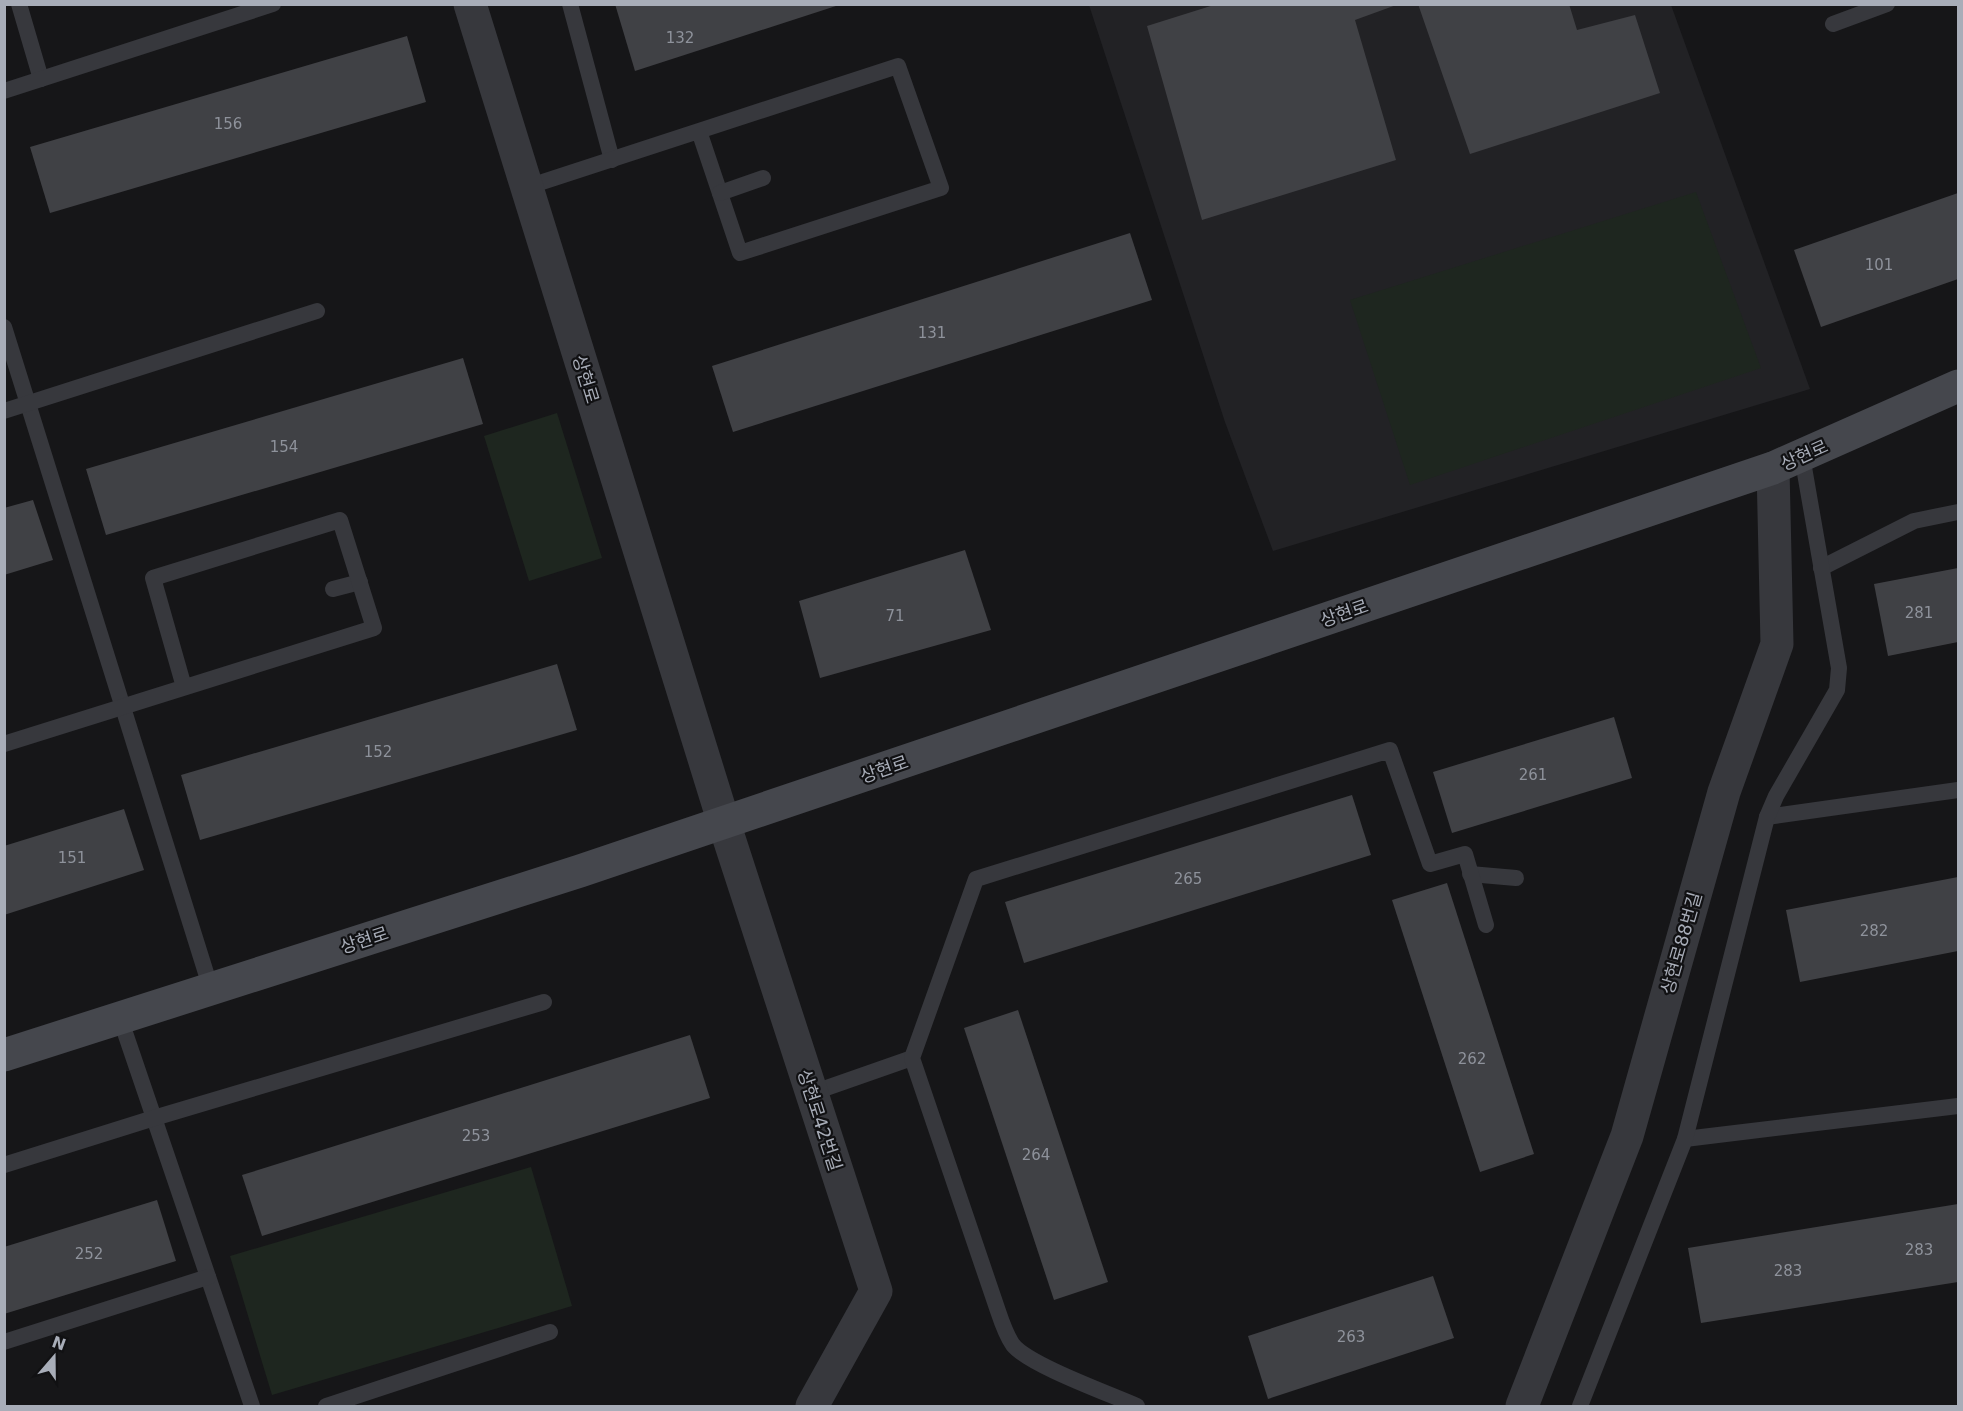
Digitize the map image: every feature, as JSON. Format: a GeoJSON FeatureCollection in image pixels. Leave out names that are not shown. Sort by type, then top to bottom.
{"type":"FeatureCollection","features":[{"type":"Feature","properties":{"kind":"street","name":"상현로"},"geometry":{"type":"LineString","coordinates":[[470,4],[724,823]]}},
{"type":"Feature","properties":{"kind":"street","name":"상현로"},"geometry":{"type":"LineString","coordinates":[[4,1055],[724,823],[1788,462],[1959,386]]}},
{"type":"Feature","properties":{"kind":"street","name":"상현로88번길"},"geometry":{"type":"LineString","coordinates":[[1522,1407],[1627,1136],[1724,792],[1777,644],[1788,462]]}},
{"type":"Feature","properties":{"kind":"street","name":"상현로42번길"},"geometry":{"type":"LineString","coordinates":[[724,823],[876,1291],[813,1407]]}},
{"type":"Feature","properties":{"kind":"lane"},"geometry":{"type":"LineString","coordinates":[[19,4],[41,79]]}},
{"type":"Feature","properties":{"kind":"lane"},"geometry":{"type":"LineString","coordinates":[[4,91],[273,4]]}},
{"type":"Feature","properties":{"kind":"lane"},"geometry":{"type":"LineString","coordinates":[[570,4],[612,160]]}},
{"type":"Feature","properties":{"kind":"lane"},"geometry":{"type":"LineString","coordinates":[[1833,24],[1887,4]]}},
{"type":"Feature","properties":{"kind":"lane"},"geometry":{"type":"LineString","coordinates":[[527,187],[898,66],[941,188],[740,253],[699,131]]}},
{"type":"Feature","properties":{"kind":"lane"},"geometry":{"type":"LineString","coordinates":[[720,193],[764,178]]}},
{"type":"Feature","properties":{"kind":"lane"},"geometry":{"type":"LineString","coordinates":[[4,411],[317,311]]}},
{"type":"Feature","properties":{"kind":"lane"},"geometry":{"type":"LineString","coordinates":[[4,327],[211,989]]}},
{"type":"Feature","properties":{"kind":"lane"},"geometry":{"type":"LineString","coordinates":[[1580,1407],[1685,1140],[1767,817],[1776,796],[1837,690],[1839,668],[1821,568],[1788,462]]}},
{"type":"Feature","properties":{"kind":"lane"},"geometry":{"type":"LineString","coordinates":[[1821,568],[1914,521],[1959,512]]}},
{"type":"Feature","properties":{"kind":"lane"},"geometry":{"type":"LineString","coordinates":[[4,744],[375,628],[340,520],[153,578],[184,687]]}},
{"type":"Feature","properties":{"kind":"lane"},"geometry":{"type":"LineString","coordinates":[[333,589],[360,582]]}},
{"type":"Feature","properties":{"kind":"lane"},"geometry":{"type":"LineString","coordinates":[[1137,1407],[1029,1359],[1014,1346],[1005,1332],[912,1058],[976,879],[1390,750],[1430,864],[1465,854],[1486,924]]}},
{"type":"Feature","properties":{"kind":"lane"},"geometry":{"type":"LineString","coordinates":[[1767,817],[1959,790]]}},
{"type":"Feature","properties":{"kind":"lane"},"geometry":{"type":"LineString","coordinates":[[1470,874],[1516,878]]}},
{"type":"Feature","properties":{"kind":"lane"},"geometry":{"type":"LineString","coordinates":[[4,1165],[544,1002]]}},
{"type":"Feature","properties":{"kind":"lane"},"geometry":{"type":"LineString","coordinates":[[120,1018],[252,1407]]}},
{"type":"Feature","properties":{"kind":"lane"},"geometry":{"type":"LineString","coordinates":[[812,1093],[912,1058]]}},
{"type":"Feature","properties":{"kind":"lane"},"geometry":{"type":"LineString","coordinates":[[1685,1140],[1959,1106]]}},
{"type":"Feature","properties":{"kind":"lane"},"geometry":{"type":"LineString","coordinates":[[4,1342],[208,1277]]}},
{"type":"Feature","properties":{"kind":"lane"},"geometry":{"type":"LineString","coordinates":[[326,1407],[549,1332]]}},
{"type":"Feature","properties":{"kind":"shaded area"},"geometry":{"type":"Polygon","coordinates":[[[1089,5],[1671,5],[1810,389],[1273,551],[1225,422],[1089,5]]]}},
{"type":"Feature","properties":{"kind":"shaded area"},"geometry":{"type":"Polygon","coordinates":[[[1696,192],[1761,368],[1410,485],[1350,300],[1696,192]]]}},
{"type":"Feature","properties":{"kind":"shaded area"},"geometry":{"type":"Polygon","coordinates":[[[557,413],[602,558],[529,581],[484,436],[557,413]]]}},
{"type":"Feature","properties":{"kind":"shaded area"},"geometry":{"type":"Polygon","coordinates":[[[531,1167],[572,1306],[272,1395],[230,1256],[531,1167]]]}},
{"type":"Feature","properties":{"kind":"building"},"geometry":{"type":"Polygon","coordinates":[[[615,4],[839,4],[839,5],[635,71],[615,4]]]}},
{"type":"Feature","properties":{"kind":"building"},"geometry":{"type":"Polygon","coordinates":[[[1217,4],[1399,4],[1355,20],[1396,160],[1202,220],[1147,26],[1217,4]]]}},
{"type":"Feature","properties":{"kind":"building"},"geometry":{"type":"Polygon","coordinates":[[[1418,4],[1569,4],[1577,30],[1635,15],[1660,93],[1470,154],[1418,4]]]}},
{"type":"Feature","properties":{"kind":"building"},"geometry":{"type":"Polygon","coordinates":[[[407,36],[426,102],[50,213],[30,147],[407,36]]]}},
{"type":"Feature","properties":{"kind":"building"},"geometry":{"type":"Polygon","coordinates":[[[1958,193],[1958,279],[1821,327],[1794,250],[1958,193]]]}},
{"type":"Feature","properties":{"kind":"building"},"geometry":{"type":"Polygon","coordinates":[[[1130,233],[1152,300],[733,432],[712,366],[1130,233]]]}},
{"type":"Feature","properties":{"kind":"building"},"geometry":{"type":"Polygon","coordinates":[[[463,358],[483,424],[106,535],[86,469],[463,358]]]}},
{"type":"Feature","properties":{"kind":"building"},"geometry":{"type":"Polygon","coordinates":[[[33,500],[53,560],[4,575],[4,508],[33,500]]]}},
{"type":"Feature","properties":{"kind":"building"},"geometry":{"type":"Polygon","coordinates":[[[965,550],[991,630],[820,678],[799,601],[965,550]]]}},
{"type":"Feature","properties":{"kind":"building"},"geometry":{"type":"Polygon","coordinates":[[[1958,568],[1958,642],[1888,656],[1874,584],[1958,568]]]}},
{"type":"Feature","properties":{"kind":"building"},"geometry":{"type":"Polygon","coordinates":[[[557,664],[577,730],[200,840],[181,775],[557,664]]]}},
{"type":"Feature","properties":{"kind":"building"},"geometry":{"type":"Polygon","coordinates":[[[1614,717],[1632,778],[1452,833],[1433,772],[1614,717]]]}},
{"type":"Feature","properties":{"kind":"building"},"geometry":{"type":"Polygon","coordinates":[[[1352,795],[1371,855],[1024,963],[1005,902],[1352,795]]]}},
{"type":"Feature","properties":{"kind":"building"},"geometry":{"type":"Polygon","coordinates":[[[124,809],[144,870],[4,915],[4,846],[124,809]]]}},
{"type":"Feature","properties":{"kind":"building"},"geometry":{"type":"Polygon","coordinates":[[[1958,877],[1958,951],[1800,982],[1786,910],[1958,877]]]}},
{"type":"Feature","properties":{"kind":"building"},"geometry":{"type":"Polygon","coordinates":[[[1447,883],[1534,1154],[1480,1172],[1392,900],[1447,883]]]}},
{"type":"Feature","properties":{"kind":"building"},"geometry":{"type":"Polygon","coordinates":[[[1018,1010],[1108,1282],[1054,1300],[964,1028],[1018,1010]]]}},
{"type":"Feature","properties":{"kind":"building"},"geometry":{"type":"Polygon","coordinates":[[[690,1035],[710,1098],[262,1236],[242,1175],[690,1035]]]}},
{"type":"Feature","properties":{"kind":"building"},"geometry":{"type":"Polygon","coordinates":[[[157,1200],[176,1261],[4,1314],[4,1247],[157,1200]]]}},
{"type":"Feature","properties":{"kind":"building"},"geometry":{"type":"Polygon","coordinates":[[[1958,1204],[1958,1282],[1701,1323],[1688,1248],[1958,1204]]]}},
{"type":"Feature","properties":{"kind":"building"},"geometry":{"type":"Polygon","coordinates":[[[1433,1276],[1454,1338],[1268,1399],[1248,1336],[1433,1276]]]}}]}
